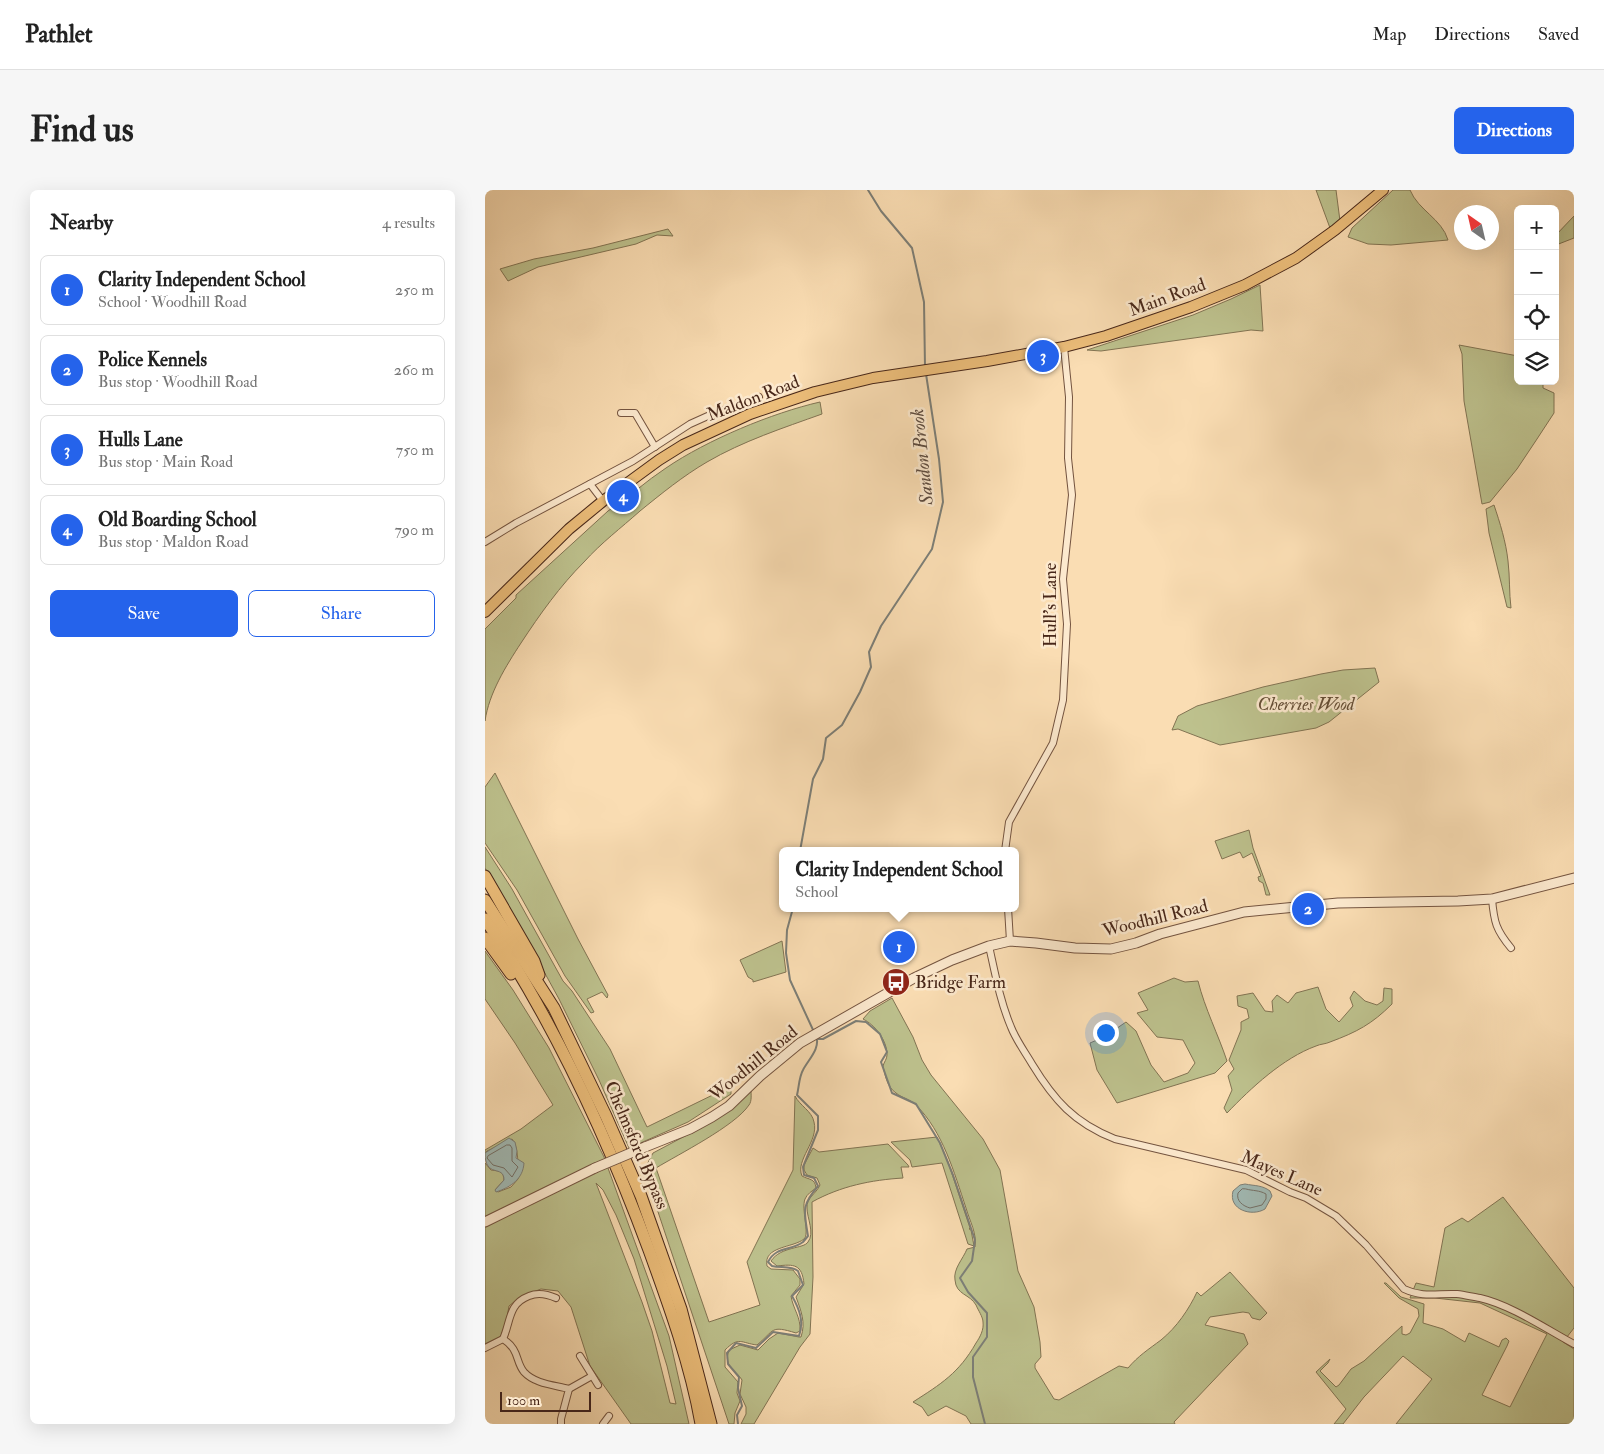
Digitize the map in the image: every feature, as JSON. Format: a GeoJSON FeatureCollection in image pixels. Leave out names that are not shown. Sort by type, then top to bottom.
{"type":"FeatureCollection","features":[{"type":"Feature","properties":{"kind":"highway"},"geometry":{"type":"LineString","coordinates":[[485,876],[534,962],[553,1008]]}},
{"type":"Feature","properties":{"kind":"highway","name":"Chelmsford Bypass"},"geometry":{"type":"LineString","coordinates":[[485,900],[553,1008],[603,1108],[641,1196],[681,1309],[705,1420]]}},
{"type":"Feature","properties":{"kind":"highway","name":"Chelmsford Bypass"},"geometry":{"type":"LineString","coordinates":[[485,919],[547,1024],[598,1121],[621,1177],[674,1322],[705,1420]]}},
{"type":"Feature","properties":{"kind":"highway"},"geometry":{"type":"LineString","coordinates":[[485,938],[547,1024]]}},
{"type":"Feature","properties":{"kind":"main road","name":"Main Road"},"geometry":{"type":"LineString","coordinates":[[934,369],[1064,347],[1122,331],[1191,307],[1245,285],[1296,258],[1335,230],[1383,190]]}},
{"type":"Feature","properties":{"kind":"main road","name":"Maldon Road"},"geometry":{"type":"LineString","coordinates":[[485,612],[569,529],[603,501],[683,445],[750,414],[815,392],[873,378],[934,369]]}},
{"type":"Feature","properties":{"kind":"street","name":"Hull's Lane"},"geometry":{"type":"LineString","coordinates":[[1005,847],[1006,835],[1012,814],[1049,753],[1053,743],[1063,700],[1067,624],[1063,579],[1072,495],[1068,458],[1069,397],[1064,347]]}},
{"type":"Feature","properties":{"kind":"street","name":"Maldon Road"},"geometry":{"type":"LineString","coordinates":[[485,542],[516,523],[633,461],[690,424],[759,397]]}},
{"type":"Feature","properties":{"kind":"street"},"geometry":{"type":"LineString","coordinates":[[621,413],[635,413],[655,447]]}},
{"type":"Feature","properties":{"kind":"street"},"geometry":{"type":"LineString","coordinates":[[590,484],[603,501]]}},
{"type":"Feature","properties":{"kind":"street","name":"Woodhill Road"},"geometry":{"type":"LineString","coordinates":[[485,1222],[595,1168],[690,1129],[712,1117],[729,1106],[773,1065],[800,1044],[914,978],[951,960],[989,946],[1010,941],[1111,950],[1160,934],[1245,912],[1338,903],[1492,899],[1574,878]]}},
{"type":"Feature","properties":{"kind":"street"},"geometry":{"type":"LineString","coordinates":[[1492,899],[1497,930],[1511,948]]}},
{"type":"Feature","properties":{"kind":"street"},"geometry":{"type":"LineString","coordinates":[[1008,912],[1010,941]]}},
{"type":"Feature","properties":{"kind":"street","name":"Mayes Lane"},"geometry":{"type":"LineString","coordinates":[[989,946],[1003,1005],[1011,1028],[1041,1080],[1066,1111],[1081,1123],[1096,1132],[1115,1139],[1246,1170],[1289,1192],[1306,1198],[1336,1216],[1366,1245],[1404,1289],[1426,1296],[1456,1294],[1483,1299],[1503,1306],[1574,1344]]}},
{"type":"Feature","properties":{"kind":"street"},"geometry":{"type":"LineString","coordinates":[[485,1348],[503,1340],[513,1308],[520,1300],[534,1294],[547,1294],[557,1298]]}},
{"type":"Feature","properties":{"kind":"street"},"geometry":{"type":"LineString","coordinates":[[503,1340],[515,1350],[523,1370],[539,1382],[569,1389],[592,1376]]}},
{"type":"Feature","properties":{"kind":"street"},"geometry":{"type":"LineString","coordinates":[[581,1356],[598,1385]]}},
{"type":"Feature","properties":{"kind":"street"},"geometry":{"type":"LineString","coordinates":[[561,1424],[569,1389]]}},
{"type":"Feature","properties":{"kind":"street"},"geometry":{"type":"LineString","coordinates":[[603,1424],[609,1416]]}},
{"type":"Feature","properties":{"kind":"green space"},"geometry":{"type":"Polygon","coordinates":[[[1316,190],[1336,190],[1340,221],[1330,228],[1316,190]]]}},
{"type":"Feature","properties":{"kind":"green space"},"geometry":{"type":"Polygon","coordinates":[[[1393,190],[1410,190],[1418,203],[1441,226],[1448,240],[1391,245],[1368,244],[1348,237],[1352,228],[1393,190]]]}},
{"type":"Feature","properties":{"kind":"green space"},"geometry":{"type":"Polygon","coordinates":[[[1574,216],[1574,238],[1559,244],[1559,232],[1574,216]]]}},
{"type":"Feature","properties":{"kind":"green space"},"geometry":{"type":"Polygon","coordinates":[[[668,229],[673,236],[657,235],[636,244],[538,267],[508,281],[500,269],[534,259],[593,248],[668,229]]]}},
{"type":"Feature","properties":{"kind":"green space"},"geometry":{"type":"Polygon","coordinates":[[[1260,285],[1263,331],[1251,330],[1101,351],[1087,350],[1193,315],[1260,285]]]}},
{"type":"Feature","properties":{"kind":"green space"},"geometry":{"type":"Polygon","coordinates":[[[1459,345],[1514,355],[1514,385],[1543,385],[1543,388],[1554,393],[1554,413],[1517,469],[1490,502],[1482,504],[1464,401],[1462,354],[1459,345]]]}},
{"type":"Feature","properties":{"kind":"green space"},"geometry":{"type":"Polygon","coordinates":[[[820,402],[822,414],[749,441],[698,467],[672,485],[597,548],[575,571],[543,611],[521,643],[494,690],[485,721],[485,629],[516,598],[516,595],[608,511],[666,468],[701,447],[761,420],[820,402]]]}},
{"type":"Feature","properties":{"kind":"green space"},"geometry":{"type":"Polygon","coordinates":[[[1494,505],[1507,554],[1511,608],[1507,607],[1489,533],[1486,509],[1494,505]]]}},
{"type":"Feature","properties":{"kind":"green space","name":"Cherries Wood"},"geometry":{"type":"Polygon","coordinates":[[[1375,668],[1379,682],[1329,722],[1316,728],[1220,745],[1178,729],[1172,730],[1178,716],[1197,706],[1263,687],[1321,674],[1343,670],[1375,668]]]}},
{"type":"Feature","properties":{"kind":"green space"},"geometry":{"type":"Polygon","coordinates":[[[495,773],[608,995],[607,998],[602,992],[587,999],[594,1012],[591,1013],[565,976],[517,890],[485,843],[485,787],[495,773]]]}},
{"type":"Feature","properties":{"kind":"green space"},"geometry":{"type":"Polygon","coordinates":[[[1249,830],[1253,848],[1270,895],[1266,895],[1263,883],[1259,881],[1258,877],[1261,876],[1252,853],[1243,858],[1240,852],[1222,859],[1215,841],[1249,830]]]}},
{"type":"Feature","properties":{"kind":"green space"},"geometry":{"type":"Polygon","coordinates":[[[485,847],[512,889],[563,981],[572,991],[610,1049],[647,1127],[725,1089],[731,1089],[731,1094],[688,1122],[629,1148],[599,1080],[559,999],[485,868],[485,847]]]}},
{"type":"Feature","properties":{"kind":"green space"},"geometry":{"type":"Polygon","coordinates":[[[782,941],[786,972],[753,982],[748,977],[740,960],[782,941]]]}},
{"type":"Feature","properties":{"kind":"green space"},"geometry":{"type":"Polygon","coordinates":[[[485,951],[513,990],[549,1048],[604,1157],[669,1336],[689,1424],[631,1424],[590,1366],[571,1307],[558,1291],[541,1289],[520,1297],[509,1306],[501,1336],[485,1344],[485,1163],[491,1170],[499,1171],[503,1174],[504,1180],[495,1190],[498,1192],[511,1187],[518,1179],[518,1169],[517,1152],[512,1139],[485,1153],[485,1150],[521,1129],[553,1105],[485,999],[485,951]],[[596,1183],[652,1331],[670,1403],[676,1404],[667,1366],[634,1259],[616,1215],[603,1190],[596,1183]]]}},
{"type":"Feature","properties":{"kind":"green space"},"geometry":{"type":"Polygon","coordinates":[[[1174,978],[1185,982],[1198,981],[1204,1002],[1227,1061],[1215,1073],[1117,1103],[1097,1070],[1090,1043],[1104,1037],[1126,1022],[1136,1031],[1151,1065],[1164,1082],[1188,1073],[1195,1063],[1183,1040],[1157,1037],[1137,1013],[1148,1010],[1138,993],[1174,978]]]}},
{"type":"Feature","properties":{"kind":"green space"},"geometry":{"type":"Polygon","coordinates":[[[1318,987],[1326,1009],[1339,1022],[1353,1006],[1350,998],[1354,991],[1365,1001],[1377,1005],[1383,1001],[1384,988],[1392,989],[1392,1004],[1378,1017],[1356,1031],[1304,1051],[1292,1058],[1257,1084],[1227,1113],[1224,1108],[1232,1090],[1228,1076],[1234,1069],[1229,1060],[1241,1030],[1241,1022],[1249,1018],[1247,1009],[1238,1006],[1237,996],[1253,993],[1265,1011],[1273,1012],[1272,1001],[1277,995],[1288,1003],[1296,993],[1318,987]]]}},
{"type":"Feature","properties":{"kind":"green space"},"geometry":{"type":"Polygon","coordinates":[[[892,998],[931,1075],[983,1139],[1000,1170],[1018,1271],[1034,1307],[1041,1357],[1035,1364],[1035,1368],[1054,1399],[1059,1400],[1119,1366],[1128,1368],[1177,1324],[1197,1292],[1201,1296],[1230,1272],[1267,1313],[1260,1320],[1252,1318],[1249,1313],[1243,1312],[1210,1317],[1205,1325],[1244,1334],[1248,1344],[1174,1422],[1175,1424],[971,1424],[966,1416],[946,1406],[928,1416],[922,1407],[913,1402],[949,1377],[963,1362],[980,1336],[983,1322],[976,1305],[956,1285],[955,1276],[957,1268],[967,1249],[975,1247],[975,1237],[947,1153],[934,1127],[914,1103],[898,1095],[890,1088],[883,1066],[887,1058],[885,1044],[876,1029],[863,1019],[870,1011],[892,998]]]}},
{"type":"Feature","properties":{"kind":"green space"},"geometry":{"type":"Polygon","coordinates":[[[751,1090],[749,1105],[732,1122],[656,1168],[709,1322],[760,1305],[747,1262],[793,1170],[795,1096],[813,1118],[815,1129],[801,1170],[802,1176],[813,1181],[816,1188],[807,1196],[804,1203],[806,1236],[799,1242],[774,1251],[767,1259],[767,1266],[771,1269],[793,1270],[800,1279],[800,1285],[791,1296],[799,1321],[800,1331],[796,1333],[781,1329],[773,1330],[757,1345],[737,1342],[725,1350],[725,1367],[738,1382],[737,1393],[740,1401],[735,1413],[734,1424],[729,1424],[644,1170],[653,1153],[702,1127],[751,1090]]]}},
{"type":"Feature","properties":{"kind":"green space"},"geometry":{"type":"Polygon","coordinates":[[[937,1137],[948,1162],[969,1229],[971,1230],[974,1246],[968,1244],[942,1163],[912,1167],[910,1160],[891,1142],[937,1137]]]}},
{"type":"Feature","properties":{"kind":"green space"},"geometry":{"type":"Polygon","coordinates":[[[888,1144],[909,1167],[901,1167],[903,1178],[879,1180],[856,1185],[823,1196],[812,1202],[813,1277],[810,1334],[800,1347],[754,1424],[741,1424],[746,1414],[746,1407],[740,1394],[742,1380],[729,1364],[729,1350],[740,1345],[758,1350],[778,1333],[801,1337],[802,1317],[796,1297],[804,1284],[803,1277],[796,1267],[788,1265],[777,1266],[771,1261],[775,1256],[786,1250],[806,1244],[810,1238],[811,1230],[807,1205],[820,1185],[817,1178],[807,1175],[804,1165],[813,1148],[819,1152],[888,1144]]]}},
{"type":"Feature","properties":{"kind":"green space"},"geometry":{"type":"Polygon","coordinates":[[[1503,1197],[1574,1288],[1574,1328],[1563,1342],[1574,1349],[1574,1424],[1396,1424],[1432,1379],[1403,1356],[1364,1397],[1343,1424],[1334,1424],[1346,1409],[1316,1372],[1330,1359],[1320,1371],[1336,1387],[1351,1369],[1364,1361],[1402,1326],[1402,1334],[1410,1333],[1419,1316],[1418,1309],[1399,1298],[1384,1283],[1401,1297],[1424,1304],[1423,1323],[1443,1329],[1465,1342],[1469,1333],[1499,1347],[1502,1340],[1506,1338],[1509,1341],[1507,1346],[1482,1395],[1510,1407],[1547,1334],[1480,1303],[1435,1298],[1410,1298],[1416,1283],[1434,1287],[1445,1228],[1462,1218],[1468,1222],[1503,1197]]]}},
{"type":"Feature","properties":{"kind":"water"},"geometry":{"type":"Polygon","coordinates":[[[509,1138],[515,1142],[516,1158],[524,1163],[523,1169],[515,1182],[507,1188],[496,1192],[495,1190],[504,1180],[503,1175],[488,1166],[485,1153],[509,1138]]]}},
{"type":"Feature","properties":{"kind":"water"},"geometry":{"type":"Polygon","coordinates":[[[1245,1184],[1270,1191],[1272,1196],[1265,1209],[1248,1212],[1237,1207],[1232,1198],[1233,1191],[1240,1185],[1245,1184]]]}},
{"type":"Feature","properties":{"kind":"waterway","name":"Sandon Brook"},"geometry":{"type":"LineString","coordinates":[[868,190],[881,211],[912,248],[924,302],[925,367]]}},
{"type":"Feature","properties":{"kind":"waterway","name":"Sandon Brook"},"geometry":{"type":"LineString","coordinates":[[801,847],[813,779],[823,759],[826,738],[842,725],[871,667],[869,652],[881,626],[932,549],[943,502],[939,459],[926,374]]}},
{"type":"Feature","properties":{"kind":"waterway","name":"Sandon Brook"},"geometry":{"type":"LineString","coordinates":[[792,912],[787,930],[786,953],[790,980],[814,1032]]}},
{"type":"Feature","properties":{"kind":"waterway"},"geometry":{"type":"LineString","coordinates":[[818,1039],[823,1039],[856,1021],[866,1022],[880,1034],[887,1052],[881,1062],[892,1093],[916,1104],[940,1143],[975,1240],[972,1261],[960,1278],[968,1292],[987,1313],[987,1337],[973,1357],[973,1377],[985,1424]]}},
{"type":"Feature","properties":{"kind":"waterway","name":"Sandon Brook"},"geometry":{"type":"LineString","coordinates":[[738,1424],[737,1415],[742,1406],[738,1388],[739,1377],[728,1364],[727,1353],[736,1343],[756,1348],[773,1332],[799,1336],[800,1316],[792,1296],[803,1285],[798,1271],[772,1266],[768,1262],[775,1253],[798,1245],[808,1236],[805,1209],[806,1204],[818,1186],[814,1178],[804,1175],[803,1167],[818,1130],[818,1116],[797,1095],[802,1073],[817,1045],[816,1036]]}},
{"type":"Feature","properties":{"kind":"place","name":"Hulls Lane"},"geometry":{"type":"Point","coordinates":[1043,356]}},
{"type":"Feature","properties":{"kind":"place","name":"Old Boarding School"},"geometry":{"type":"Point","coordinates":[623,496]}},
{"type":"Feature","properties":{"kind":"place","name":"Police Kennels"},"geometry":{"type":"Point","coordinates":[1308,909]}},
{"type":"Feature","properties":{"kind":"place","name":"Clarity Independent School"},"geometry":{"type":"Point","coordinates":[899,947]}},
{"type":"Feature","properties":{"kind":"place","name":"Bridge Farm"},"geometry":{"type":"Point","coordinates":[896,982]}}]}
